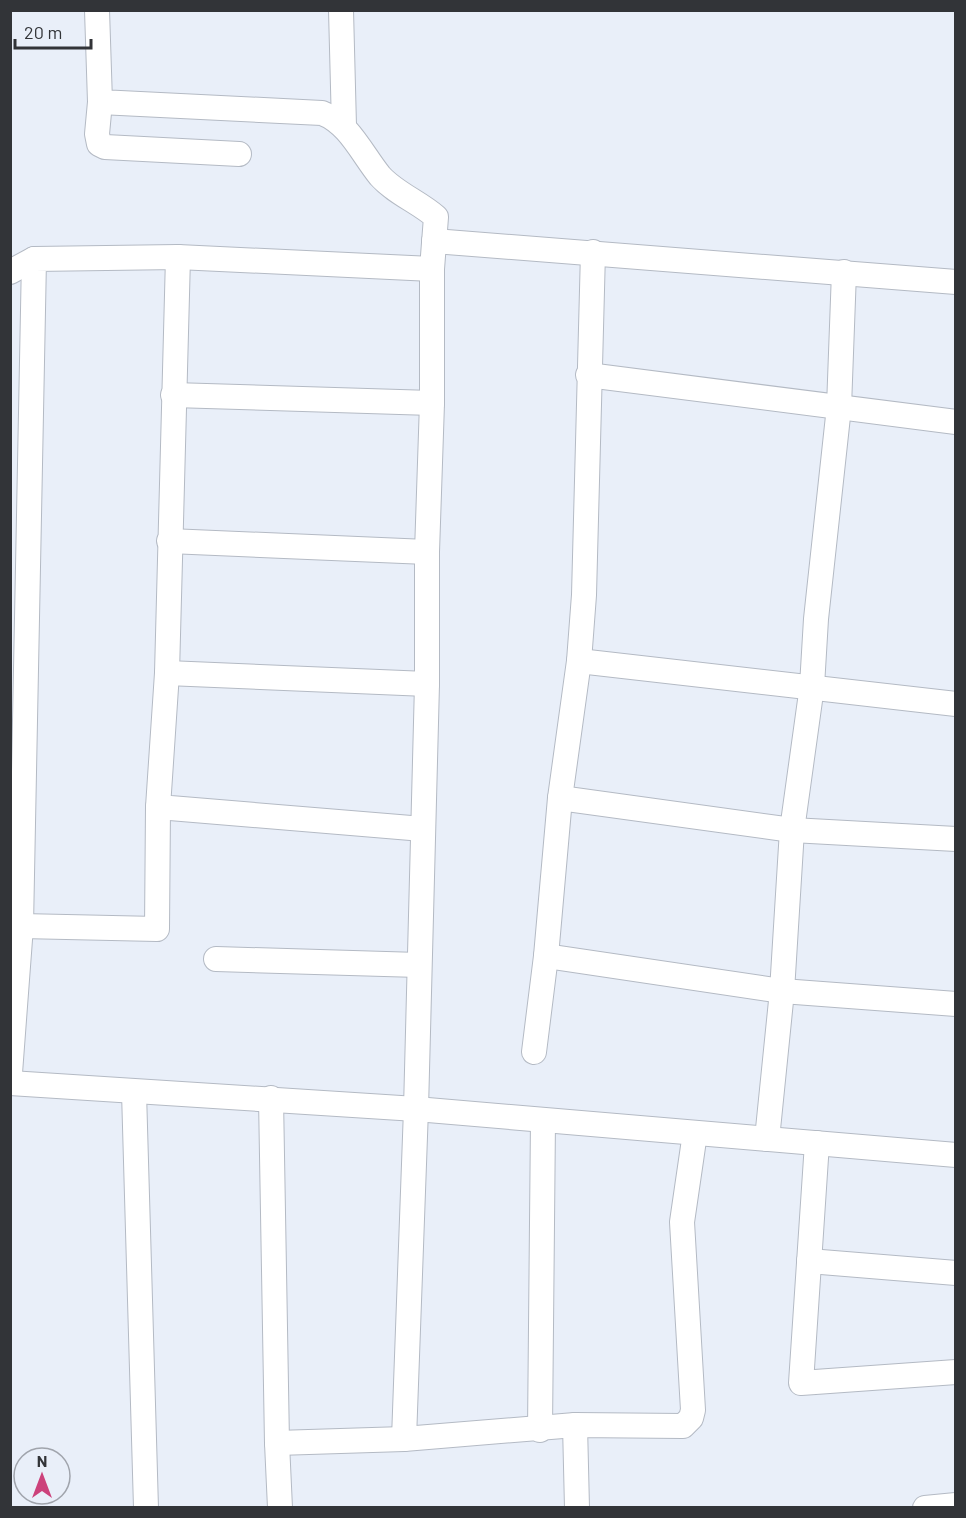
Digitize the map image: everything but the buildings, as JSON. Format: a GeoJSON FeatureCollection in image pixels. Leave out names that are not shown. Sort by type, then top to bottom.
{"type":"FeatureCollection","features":[{"type":"Feature","properties":{"kind":"street"},"geometry":{"type":"LineString","coordinates":[[97,10],[100,102],[97,134],[99,144],[105,147],[239,154]]}},
{"type":"Feature","properties":{"kind":"street"},"geometry":{"type":"LineString","coordinates":[[341,10],[344,126]]}},
{"type":"Feature","properties":{"kind":"street"},"geometry":{"type":"LineString","coordinates":[[100,102],[322,113],[335,118],[344,126],[387,183],[422,204],[436,217],[432,269],[427,684],[416,1108],[404,1439]]}},
{"type":"Feature","properties":{"kind":"street"},"geometry":{"type":"LineString","coordinates":[[434,242],[593,252],[956,282]]}},
{"type":"Feature","properties":{"kind":"street"},"geometry":{"type":"LineString","coordinates":[[534,1052],[546,956],[560,798],[579,661],[584,595],[593,252]]}},
{"type":"Feature","properties":{"kind":"street"},"geometry":{"type":"LineString","coordinates":[[10,272],[34,259],[178,257],[432,269]]}},
{"type":"Feature","properties":{"kind":"street"},"geometry":{"type":"LineString","coordinates":[[21,926],[157,929],[158,807],[167,673],[172,395],[178,257]]}},
{"type":"Feature","properties":{"kind":"street"},"geometry":{"type":"LineString","coordinates":[[10,1074],[21,926],[34,259]]}},
{"type":"Feature","properties":{"kind":"street"},"geometry":{"type":"LineString","coordinates":[[767,1139],[782,991],[792,830],[812,686],[816,619],[839,408],[844,272]]}},
{"type":"Feature","properties":{"kind":"street"},"geometry":{"type":"LineString","coordinates":[[588,375],[956,422]]}},
{"type":"Feature","properties":{"kind":"street"},"geometry":{"type":"LineString","coordinates":[[172,395],[432,403]]}},
{"type":"Feature","properties":{"kind":"street"},"geometry":{"type":"LineString","coordinates":[[169,541],[427,552]]}},
{"type":"Feature","properties":{"kind":"street"},"geometry":{"type":"LineString","coordinates":[[579,661],[956,704]]}},
{"type":"Feature","properties":{"kind":"street"},"geometry":{"type":"LineString","coordinates":[[167,673],[427,684]]}},
{"type":"Feature","properties":{"kind":"street"},"geometry":{"type":"LineString","coordinates":[[560,798],[792,830],[956,839]]}},
{"type":"Feature","properties":{"kind":"street"},"geometry":{"type":"LineString","coordinates":[[158,807],[423,828]]}},
{"type":"Feature","properties":{"kind":"street"},"geometry":{"type":"LineString","coordinates":[[546,956],[782,991],[956,1004]]}},
{"type":"Feature","properties":{"kind":"street"},"geometry":{"type":"LineString","coordinates":[[216,959],[419,965]]}},
{"type":"Feature","properties":{"kind":"street"},"geometry":{"type":"LineString","coordinates":[[10,1083],[416,1108],[956,1155]]}},
{"type":"Feature","properties":{"kind":"street"},"geometry":{"type":"LineString","coordinates":[[134,1092],[146,1508]]}},
{"type":"Feature","properties":{"kind":"street"},"geometry":{"type":"LineString","coordinates":[[271,1098],[280,1508]]}},
{"type":"Feature","properties":{"kind":"street"},"geometry":{"type":"LineString","coordinates":[[540,1430],[543,1120]]}},
{"type":"Feature","properties":{"kind":"street"},"geometry":{"type":"LineString","coordinates":[[277,1443],[404,1439],[540,1430],[575,1425],[683,1426],[691,1418],[693,1399],[682,1222],[695,1133]]}},
{"type":"Feature","properties":{"kind":"street"},"geometry":{"type":"LineString","coordinates":[[817,1143],[801,1383],[956,1372]]}},
{"type":"Feature","properties":{"kind":"street"},"geometry":{"type":"LineString","coordinates":[[809,1261],[956,1273]]}},
{"type":"Feature","properties":{"kind":"street"},"geometry":{"type":"LineString","coordinates":[[575,1425],[577,1508]]}},
{"type":"Feature","properties":{"kind":"street"},"geometry":{"type":"LineString","coordinates":[[925,1508],[956,1505]]}}]}
